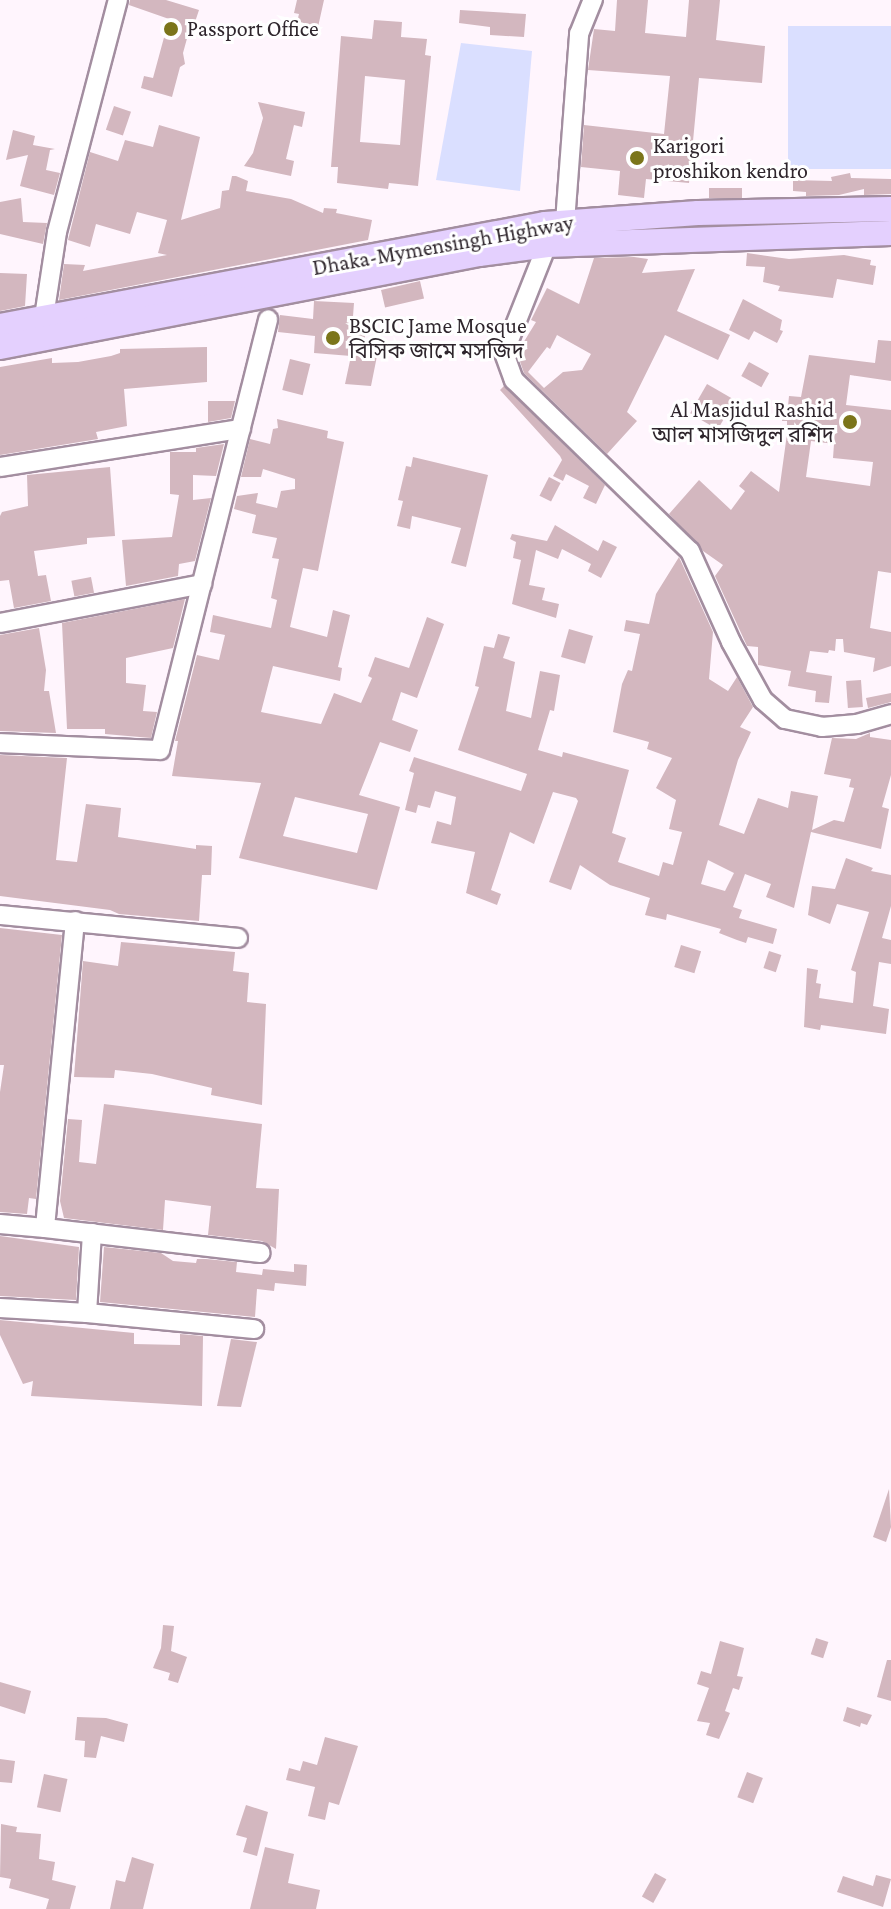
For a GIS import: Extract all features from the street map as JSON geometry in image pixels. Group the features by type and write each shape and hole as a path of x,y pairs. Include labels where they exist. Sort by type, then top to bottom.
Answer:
{"main road":[{"name":"Dhaka-Mymensingh Highway","path":"0,326 565,222 698,213 891,209"},
{"name":"Dhaka-Mymensingh Highway","path":"0,347 479,254 547,245 891,233"}],"street":[{"path":"44,317 57,232 118,0"},
{"path":"565,222 579,34 593,0"},
{"path":"547,245 504,353 514,380 690,551 731,642 763,700 785,719 822,727 857,724 891,714"},
{"path":"0,743 160,750 268,319"},
{"path":"0,467 241,429"},
{"path":"0,623 202,584"},
{"path":"0,915 238,938"},
{"path":"45,1228 75,921"},
{"path":"0,1224 261,1253"},
{"path":"87,1313 92,1233"},
{"path":"0,1308 254,1329"}],"water":[{"path":"788,26 891,26 891,169 788,169"},
{"path":"461,43 532,51 520,191 436,180"}],"building":[{"path":"130,0 166,0 199,10 194,25 191,24 183,53 185,64 180,67 172,97 141,88 144,76 153,78 169,19 129,5"},
{"path":"297,0 324,0 318,27 297,22 299,14 294,13"},
{"path":"617,0 648,0 645,33 686,37 689,0 720,0 716,40 765,46 762,83 699,78 689,183 646,179 644,198 618,195 620,171 581,167 584,125 664,134 670,76 588,70 594,29 615,31"},
{"path":"460,10 526,14 524,37 490,35 490,27 459,23"},
{"path":"374,20 402,22 401,37 427,39 425,55 431,56 418,186 389,183 388,189 337,183 338,167 331,167 341,36 372,39","holes":["365,76 405,80 400,145 360,142"]},
{"path":"258,102 305,112 302,127 294,125 286,159 294,161 291,176 244,166 253,153 263,118"},
{"path":"114,106 131,112 123,135 106,130"},
{"path":"159,125 200,137 181,220 220,208 222,191 229,190 232,176 236,176 248,181 246,191 291,199 323,213 324,208 337,209 336,213 372,220 368,240 59,300 64,264 85,265 83,271 167,255 158,253 167,220 137,212 130,234 96,224 90,247 68,240 90,152 118,161 125,140 153,147"},
{"path":"13,130 35,136 33,145 55,149 50,150 46,170 60,173 54,195 20,186 28,155 6,160"},
{"path":"850,173 851,178 891,179 891,194 864,195 864,189 839,195 806,196 806,192 793,191 793,180 832,181 831,177"},
{"path":"709,188 742,188 742,198 709,198"},
{"path":"21,198 23,222 47,223 43,244 0,234 0,202"},
{"path":"747,253 789,259 844,255 871,260 870,265 876,266 873,285 837,279 833,298 778,291 780,286 763,282 765,267 746,266"},
{"path":"594,258 648,259 642,273 695,269 677,311 730,335 718,360 665,335 627,412 637,421 607,454 524,373 517,353 536,322 531,320 547,288 579,304","holes":["557,335 591,354 582,370 563,372 544,388 528,372 547,347 550,349"]},
{"path":"0,273 27,274 25,306 0,311"},
{"path":"420,281 424,299 385,308 381,290"},
{"path":"743,299 782,320 780,330 783,331 777,343 754,331 749,340 729,330"},
{"path":"314,301 354,303 352,330 366,332 361,353 377,356 371,386 345,384 351,356 314,353 315,336 278,332 280,315 313,319"},
{"path":"878,340 891,341 891,381 850,375 846,405 891,410 891,573 878,571 870,628 891,632 891,666 873,672 875,658 844,652 843,639 836,639 835,651 810,651 806,672 832,676 829,703 815,702 816,691 788,686 791,671 758,665 758,647 747,646 715,576 723,565 703,551 669,514 699,480 731,510 745,491 739,486 751,471 779,492 787,434 787,421 782,421 784,405 788,406 789,396 801,397 809,355 875,363","holes":["811,441 834,444 833,458 873,462 870,486 806,477"]},
{"path":"207,347 207,382 124,389 127,426 96,432 98,439 0,455 0,367 52,358 52,363 78,362 111,356 120,353 120,349"},
{"path":"290,359 310,364 303,395 282,390"},
{"path":"749,362 769,373 761,387 741,376"},
{"path":"707,384 735,400 718,429 690,413"},
{"path":"504,386 605,485 596,504 583,498 589,486 566,474 563,481 553,476 562,460 560,456 500,390"},
{"path":"208,401 235,401 231,418 208,422"},
{"path":"277,419 328,431 327,438 344,442 318,571 303,568 290,627 327,637 333,610 350,615 338,667 342,668 340,681 273,666 261,712 321,724 334,693 361,703 372,678 368,676 375,657 409,668 427,617 444,624 417,698 401,692 392,720 418,730 410,752 380,742 359,795 400,807 377,890 239,858 261,783 172,776 178,741 175,741 197,655 219,660 225,635 210,632 213,615 271,628 277,600 271,598 279,559 272,558 277,538 252,533 256,515 234,509 237,496 258,493 256,503 277,508 281,491 295,489 295,479 263,469 261,477 241,477 250,439 270,444 273,429 278,428","holes":["295,797 368,814 357,853 283,836"]},
{"path":"224,444 216,476 193,475 193,500 211,498 195,561 179,564 178,576 126,586 122,540 172,537 179,495 170,494 170,452 196,452 196,448"},
{"path":"413,457 488,475 466,567 451,563 461,528 412,516 410,529 397,526 403,501 398,500 406,466 411,467"},
{"path":"110,467 115,536 87,538 87,544 34,551 38,576 46,575 51,601 14,608 9,580 0,581 0,516 2,512 28,506 27,475"},
{"path":"549,477 561,483 551,502 539,496"},
{"path":"555,525 598,551 603,540 617,547 601,578 588,571 591,564 562,549 558,559 536,550 529,585 545,588 542,600 559,604 556,618 512,604 521,560 513,558 516,542 510,539 512,534 547,541"},
{"path":"679,557 713,632 709,679 728,691 737,677 753,707 740,727 751,732 738,760 719,825 744,834 758,798 788,808 791,791 818,796 812,830 834,820 844,822 854,788 849,787 851,779 824,774 832,738 856,739 870,733 870,737 891,740 891,775 882,807 889,809 881,849 811,832 794,908 766,897 771,884 745,874 733,907 742,910 739,918 777,929 773,944 748,937 746,943 719,933 721,929 667,914 666,920 645,915 650,898 610,885 580,865 571,890 549,882 578,801 576,798 553,792 534,844 510,832 491,890 501,894 497,905 466,893 475,852 431,843 437,821 451,825 456,797 435,791 430,808 418,805 416,813 405,810 414,773 409,771 414,757 521,791 527,774 458,750 479,687 475,686 484,646 494,648 498,634 510,637 503,658 515,662 506,711 531,718 540,671 560,675 554,711 550,710 538,750 562,757 563,752 629,770 612,833 626,838 618,862 659,876 663,862 673,865 682,832 669,829 676,800 656,788 672,758 647,749 649,742 613,732 622,684 628,670 632,671 640,634 624,631 626,620 649,624 656,594","holes":["708,860 734,873 725,891 701,884"]},
{"path":"91,577 94,593 74,597 71,581"},
{"path":"185,599 173,648 126,658 126,683 146,685 143,711 157,712 151,738 105,734 105,729 67,729 62,623"},
{"path":"39,628 46,670 44,691 49,691 56,733 0,731 0,635"},
{"path":"569,629 593,636 585,664 561,657"},
{"path":"861,680 863,707 848,708 846,681"},
{"path":"891,693 891,702 868,708 866,698"},
{"path":"0,755 67,758 56,860 77,862 86,804 121,808 118,837 196,849 196,845 212,846 211,875 202,875 199,921 119,914 110,910 0,896"},
{"path":"846,858 873,868 871,871 891,875 891,906 882,938 891,940 891,964 879,962 873,1006 889,1009 886,1034 821,1025 820,1030 804,1027 807,968 818,970 816,983 821,984 819,998 853,1003 856,972 851,970 869,912 837,904 830,924 808,915 812,886 835,889"},
{"path":"0,928 62,935 36,1199 29,1198 27,1214 0,1212 0,1092 4,1065 0,1065"},
{"path":"121,942 235,952 233,971 249,973 247,1002 266,1004 262,1105 211,1095 212,1088 152,1074 115,1070 114,1078 74,1077 83,961 118,966"},
{"path":"681,945 701,951 694,973 674,967"},
{"path":"769,951 781,955 776,972 763,968"},
{"path":"104,1104 262,1124 256,1188 279,1189 276,1249 262,1241 208,1235 211,1206 165,1200 163,1230 64,1218 60,1201 68,1119 82,1120 79,1162 96,1164"},
{"path":"0,1236 79,1247 76,1300 0,1296"},
{"path":"104,1247 161,1253 173,1261 196,1263 197,1259 206,1259 237,1262 236,1272 262,1275 263,1269 294,1272 294,1264 307,1265 306,1286 275,1283 274,1291 257,1289 255,1317 100,1302"},
{"path":"0,1320 134,1333 134,1344 180,1345 180,1334 203,1336 202,1406 31,1396 33,1381 23,1384 0,1335"},
{"path":"231,1339 257,1342 241,1407 217,1406"},
{"path":"889,1489 891,1527 886,1542 873,1537"},
{"path":"163,1625 174,1626 171,1651 187,1657 178,1683 168,1680 170,1673 153,1668 161,1648"},
{"path":"816,1638 828,1642 823,1658 811,1654"},
{"path":"720,1641 744,1648 737,1676 743,1677 739,1690 733,1688 725,1711 730,1713 719,1739 706,1735 710,1723 697,1721 709,1688 697,1684 701,1671 711,1674"},
{"path":"887,1660 891,1660 891,1701 877,1697"},
{"path":"0,1682 31,1691 25,1714 0,1706"},
{"path":"847,1707 872,1715 867,1725 861,1723 860,1727 843,1721"},
{"path":"77,1717 106,1718 128,1724 124,1742 101,1736 96,1758 84,1757 85,1741 75,1740"},
{"path":"325,1737 358,1746 339,1805 329,1802 325,1820 308,1816 315,1787 286,1780 289,1768 300,1771 303,1761 317,1765"},
{"path":"0,1759 15,1761 12,1783 0,1782"},
{"path":"747,1772 763,1778 753,1803 737,1797"},
{"path":"44,1774 67,1779 60,1812 37,1807"},
{"path":"246,1805 268,1812 257,1856 243,1852 247,1838 236,1835"},
{"path":"1,1824 17,1827 16,1832 41,1834 39,1859 55,1862 52,1880 76,1886 70,1909 46,1909 49,1899 9,1888 11,1879 0,1877"},
{"path":"265,1847 294,1854 288,1883 320,1890 316,1909 250,1909"},
{"path":"132,1857 154,1864 143,1909 110,1909 116,1880 125,1882"},
{"path":"655,1873 666,1879 653,1903 642,1897"},
{"path":"876,1875 891,1879 883,1907 837,1892 843,1876 873,1886"}],"place":[{"name":"Passport Office","path":"171,29"},
{"name":"Karigori proshikon kendro","path":"637,158"},
{"name":"BSCIC Jame Mosque বিসিক জামে মসজিদ","path":"333,338"},
{"name":"Al Masjidul Rashid আল মাসজিদুল রশিদ","path":"850,422"}]}
